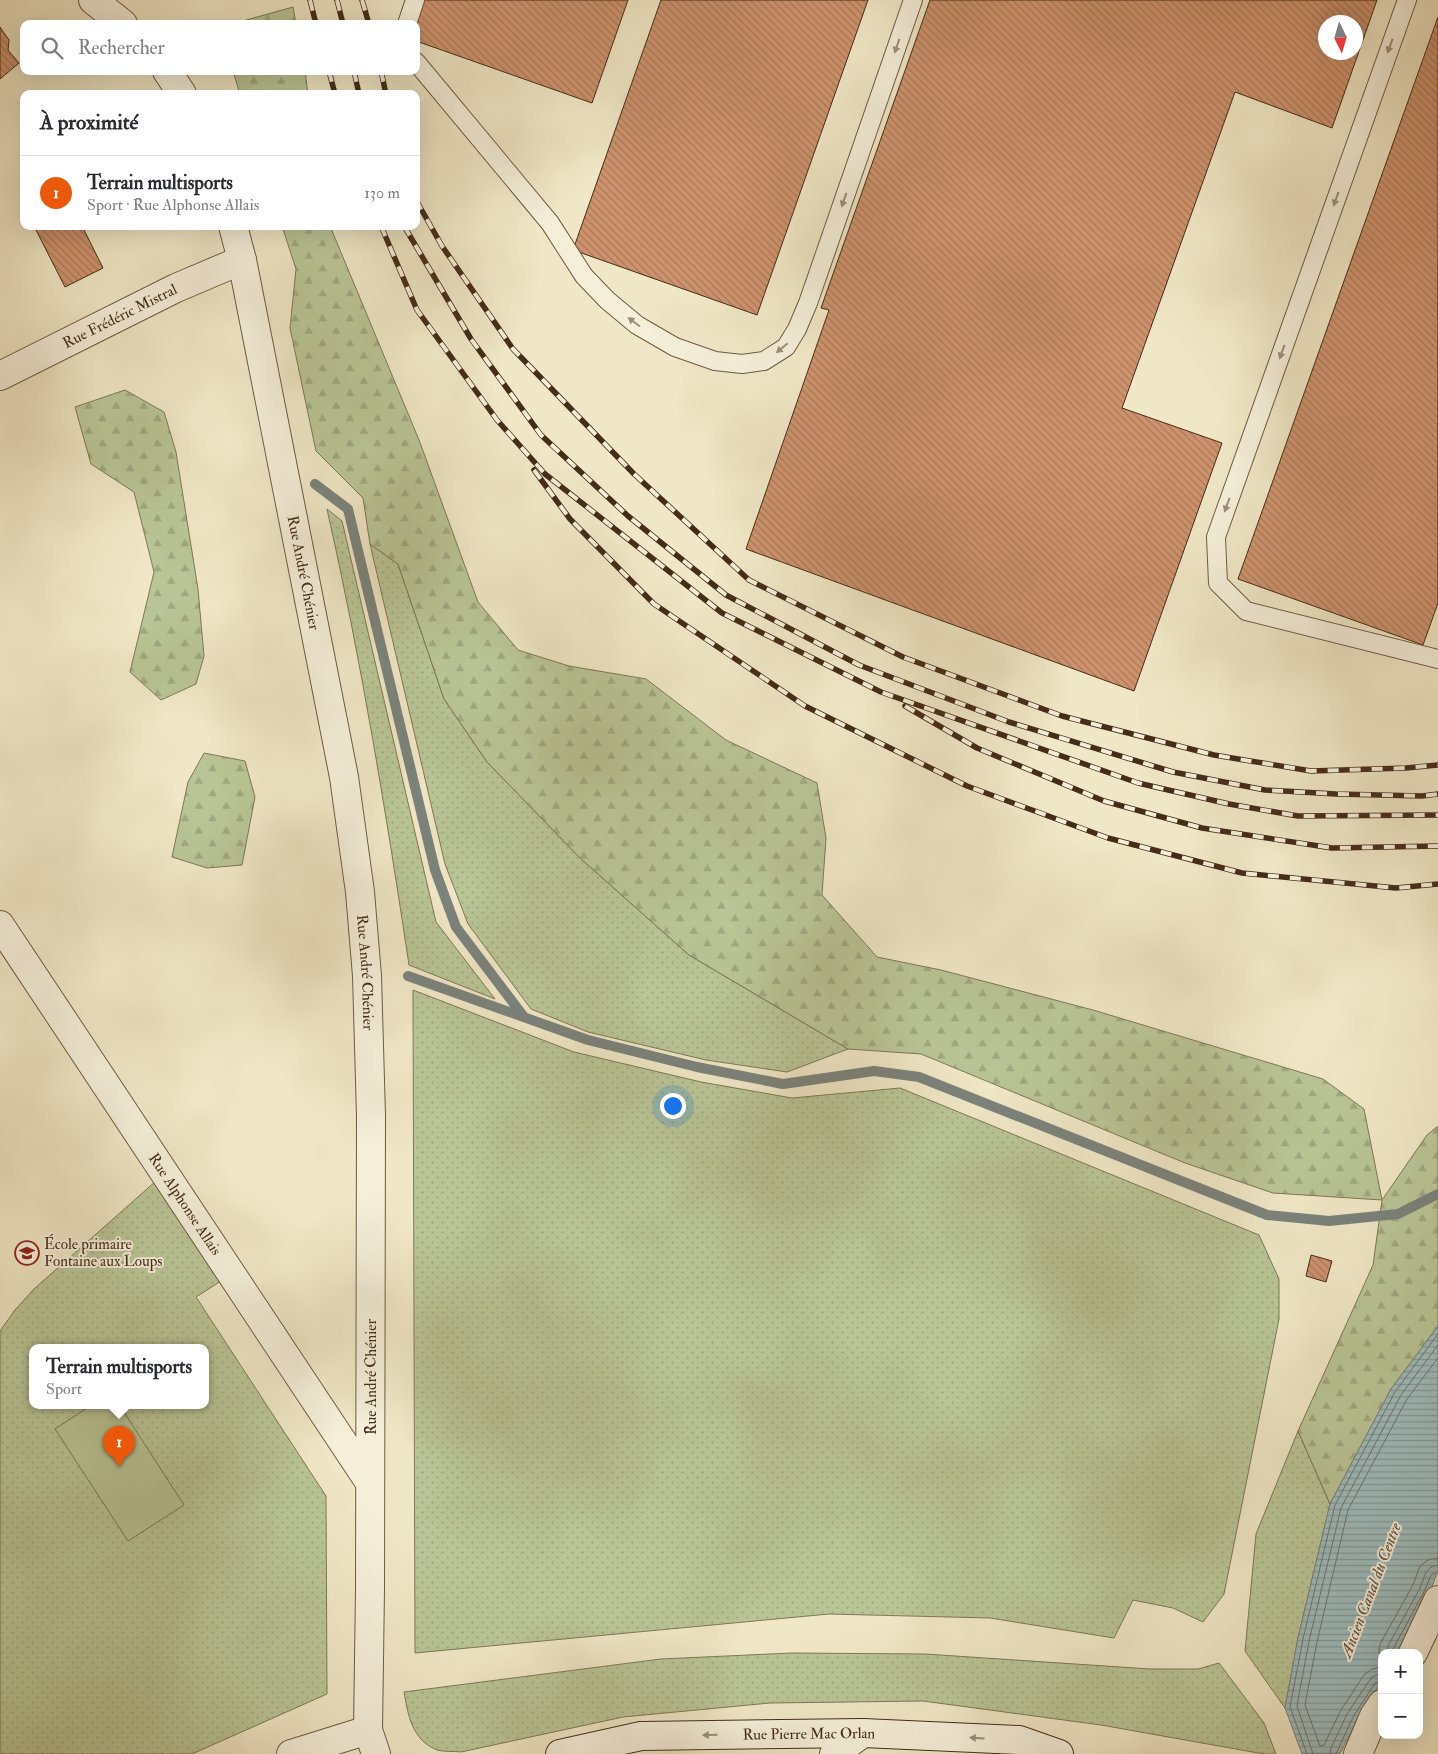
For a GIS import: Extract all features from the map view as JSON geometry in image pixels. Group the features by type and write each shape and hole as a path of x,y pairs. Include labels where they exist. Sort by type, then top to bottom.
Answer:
{"street":[{"path":"93,0 117,20"},
{"path":"170,75 179,90"},
{"name":"Rue André Chénier","path":"234,230 242,260 344,777 360,892 367,976 371,1116 368,1746"},
{"name":"Rue Frédéric Mistral","path":"0,376 176,288 242,260"},
{"name":"Rue Alphonse Allais","path":"0,925 370,1483"},
{"path":"1415,1649 1438,1600"},
{"path":"1358,1754 1378,1710"},
{"path":"834,1754 863,1732"},
{"name":"Rue Pierre Mac Orlan","path":"560,1754 641,1736 863,1732 1019,1740 1059,1754"},
{"path":"291,1754 368,1746"}],"lane":[{"path":"408,20 415,0"},
{"path":"420,67 550,223 584,276 607,300 637,325 675,347 715,361 742,364 764,361 786,347 797,329 808,303 913,0"},
{"path":"1407,0 1216,536 1218,582 1246,611 1438,659"}],"green space":[{"path":"293,7 295,20 246,20"},
{"path":"234,75 306,75 307,90 239,90"},
{"path":"283,230 332,230 419,440 478,602 518,650 569,666 646,679 726,740 817,783 826,838 822,895 877,957 941,970 1093,1010 1323,1079 1364,1109 1382,1200 1273,1193 1185,1163 921,1054 848,1049 689,955 580,858 487,762 444,699 398,564 370,544 363,498 316,451 290,328 296,269"},
{"path":"125,390 164,412 176,452 198,589 204,656 196,684 161,700 130,672 154,572 134,492 91,464 75,407"},
{"path":"327,509 342,521 436,922 495,999 409,965 372,736 351,622"},
{"path":"370,544 398,564 444,699 487,762 580,858 689,955 848,1049 787,1072 706,1060 588,1032 531,1009 468,924 445,864"},
{"path":"204,753 245,761 255,797 242,865 207,868 172,857 188,782"},
{"path":"413,990 574,1052 701,1082 792,1098 900,1088 1259,1235 1279,1279 1279,1319 1224,1594 1203,1622 1173,1608 1133,1600 1114,1638 990,1618 829,1614 415,1653"},
{"path":"1438,1126 1438,1326 1391,1389 1330,1504 1298,1431 1373,1265 1382,1200 1427,1135"},
{"path":"156,1181 221,1281 196,1297 326,1496 327,1694 192,1754 0,1754 0,1331 15,1310 34,1289"},
{"path":"85,1409 122,1409 184,1505 128,1541 55,1429"},
{"path":"1298,1431 1330,1504 1298,1638 1285,1708 1245,1651 1256,1534"},
{"path":"792,1653 925,1654 1150,1669 1198,1669 1219,1663 1264,1723 1276,1754 1264,1754 1101,1725 923,1701 770,1703 623,1717 461,1752 446,1751 437,1750 429,1746 417,1733 407,1709 404,1692 661,1659"}],"water":[{"name":"Ancien Canal du Centre","path":"1438,1326 1438,1571 1430,1592 1399,1649 1378,1649 1378,1687 1357,1720 1340,1754 1302,1754 1285,1708 1298,1638 1330,1504 1391,1389"}],"building":[{"path":"420,0 628,0 592,103 420,42 420,20 417,20"},
{"path":"661,0 868,0 757,315 573,250"},
{"path":"930,0 1377,0 1363,40 1363,15 1318,15 1318,60 1356,60 1332,128 1235,92 1122,408 1222,443 1134,691 746,549 829,310 821,308"},
{"path":"1438,17 1438,603 1423,645 1238,579"},
{"path":"0,27 9,40 8,50 19,63 0,79"},
{"path":"36,230 84,230 103,268 65,287"},
{"path":"1311,1255 1332,1261 1326,1282 1306,1276"}],"waterway":[{"path":"315,484 348,509 435,870 456,927 524,1017"},
{"path":"408,976 588,1040 697,1067 783,1084 874,1071 919,1077 1267,1215 1329,1221 1398,1214 1438,1194"}],"railway":[{"path":"310,0 315,20"},
{"path":"337,0 342,20"},
{"path":"362,0 368,20"},
{"path":"330,75 334,90"},
{"path":"355,75 358,90"},
{"path":"382,75 385,90"},
{"path":"420,207 442,246 513,349 634,474 749,580 903,657 1062,716 1214,755 1311,771 1438,765"},
{"path":"383,230 417,310 497,420 545,474 722,613 881,692 1138,783 1229,804 1298,816 1438,815"},
{"path":"406,230 471,339 541,435 628,516 726,595 859,665 1009,722 1173,772 1265,790 1422,796 1438,794"},
{"path":"534,470 570,519 654,604 805,706 967,786 1108,838 1242,873 1396,888 1438,884"},
{"path":"905,706 977,748 1104,801 1202,828 1332,848 1438,846"}],"place":[{"name":"École primaire Fontaine aux Loups","path":"27,1253"},
{"name":"Terrain multisports","path":"119,1467"}]}
